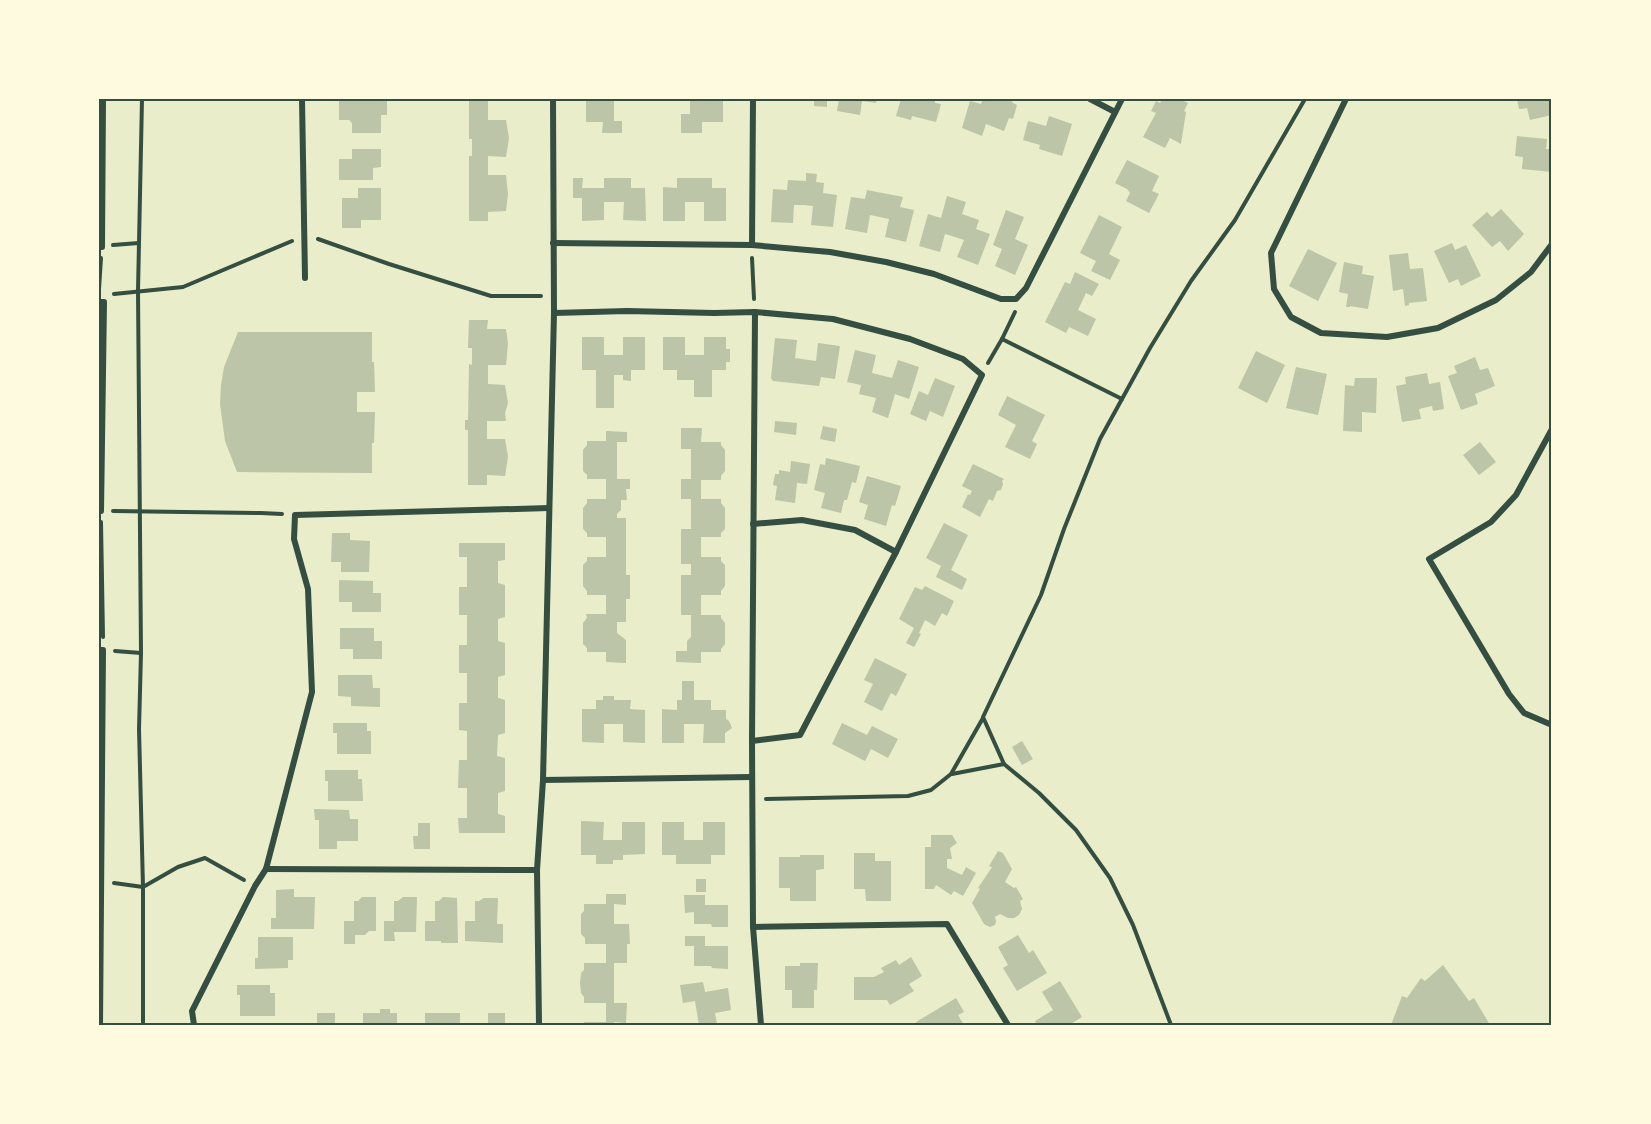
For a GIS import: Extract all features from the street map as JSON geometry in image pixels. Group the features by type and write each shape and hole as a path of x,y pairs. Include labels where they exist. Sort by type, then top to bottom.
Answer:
{"street":[{"path":"100,247 103,99"},
{"path":"302,99 304,278"},
{"path":"539,1025 537,870 543,780 554,313 554,99"},
{"path":"752,246 753,99"},
{"path":"1090,99 1115,112"},
{"path":"553,243 752,246 830,252 886,262 934,274 1001,299 1017,299 1026,288 1122,99"},
{"path":"1346,99 1271,254 1274,289 1290,317 1321,333 1388,337 1438,328 1496,300 1531,272 1552,244"},
{"path":"100,510 101,302"},
{"path":"554,313 755,312 833,319 910,339 963,359 982,375 896,552 800,735 752,741"},
{"path":"755,312 753,927 761,1025"},
{"path":"1552,429 1516,495 1491,522 1429,559 1509,694 1524,713 1552,725"},
{"path":"194,1025 192,1011 255,886 266,869 312,692 308,589 294,539 296,515 549,508"},
{"path":"753,524 802,520 855,530 896,552"},
{"path":"100,1025 101,650"},
{"path":"543,780 752,777"},
{"path":"266,869 537,870"},
{"path":"753,927 947,924 1008,1025"}],"path":[{"path":"142,99 138,291 141,511 139,729 143,887 143,1025"},
{"path":"752,799 908,796 931,790 951,774 983,717 1041,595 1064,529 1100,440 1150,348 1191,281 1235,220 1305,99"},
{"path":"101,302 107,294 183,287 304,234 491,296 554,296"},
{"path":"99,292 100,247 139,243"},
{"path":"752,246 755,312"},
{"path":"982,375 1017,308 1017,299"},
{"path":"1002,339 1122,399"},
{"path":"141,653 101,650 100,510 296,515"},
{"path":"983,717 1004,764 1039,793 1076,830 1110,878 1133,925 1171,1025"},
{"path":"951,774 1004,764"},
{"path":"101,881 143,887 178,867 205,858 255,886"}],"building":[{"path":"372,99 387,99 387,115 381,115 381,133 352,133 352,123 349,120 339,120 339,101 372,101"},
{"path":"469,99 506,99 506,101 488,101 488,120 506,120 509,138 506,157 488,156 488,175 506,175 508,194 506,211 488,212 488,221 469,221 469,156 472,156 472,139 469,139"},
{"path":"586,99 614,99 614,121 622,121 622,133 602,133 603,122 586,122"},
{"path":"690,99 723,99 723,122 702,122 702,133 681,133 681,114 690,114"},
{"path":"814,99 827,99 827,107 814,106"},
{"path":"839,99 877,99 876,103 862,101 860,115 837,111"},
{"path":"901,99 935,99 935,103 941,104 936,122 912,116 911,120 896,116"},
{"path":"983,99 1009,99 1017,105 1013,119 1009,118 1004,131 986,124 982,136 962,128 970,101 981,104"},
{"path":"1163,99 1179,99 1188,103 1184,111 1186,112 1181,144 1170,138 1165,148 1143,137 1156,113 1151,111 1156,101 1160,103"},
{"path":"1517,99 1552,99 1552,115 1530,120 1527,108 1519,109"},
{"path":"1049,116 1072,124 1062,156 1039,149 1040,145 1023,140 1028,121 1046,126"},
{"path":"1517,136 1547,139 1546,149 1552,149 1552,172 1522,169 1523,157 1515,156"},
{"path":"352,149 381,149 381,167 373,168 373,180 339,180 339,159 352,159"},
{"path":"1127,160 1159,176 1152,191 1159,194 1149,213 1126,201 1130,193 1115,183"},
{"path":"806,173 817,174 816,182 824,183 823,193 837,195 833,227 811,225 813,206 804,205 794,205 793,223 771,222 773,189 787,190 788,180 806,181"},
{"path":"573,178 583,178 582,188 604,188 604,178 631,178 631,188 645,188 646,221 623,220 624,202 604,202 604,220 582,221 582,198 573,198"},
{"path":"677,178 712,178 712,188 726,188 726,221 704,221 704,202 685,202 685,221 663,221 663,187 677,188"},
{"path":"358,188 381,188 381,220 361,220 361,228 342,228 342,198 358,198"},
{"path":"867,190 903,197 900,207 914,210 906,242 885,237 889,219 870,215 867,233 845,229 851,197 865,199"},
{"path":"947,196 966,202 962,214 979,220 976,229 990,234 978,265 957,257 964,240 955,237 945,234 940,252 919,246 928,214 941,218"},
{"path":"1501,209 1524,234 1508,251 1500,241 1492,247 1472,225 1487,212 1492,217"},
{"path":"1006,210 1024,217 1015,239 1028,245 1015,275 995,266 1002,249 993,245"},
{"path":"1099,215 1122,227 1109,254 1120,260 1110,280 1091,271 1096,261 1080,253"},
{"path":"1452,243 1455,250 1466,245 1481,276 1461,286 1458,279 1449,283 1434,251"},
{"path":"1308,249 1337,263 1318,301 1289,286"},
{"path":"1408,253 1410,269 1423,268 1427,301 1409,303 1405,306 1403,289 1393,291 1389,255"},
{"path":"1344,262 1363,266 1362,274 1374,276 1368,309 1346,307 1348,294 1339,292"},
{"path":"1075,272 1099,284 1092,296 1086,293 1078,310 1096,319 1088,336 1069,327 1066,333 1045,322 1065,282 1070,284"},
{"path":"469,320 488,320 487,329 506,329 508,344 506,365 488,365 488,384 505,385 508,403 505,413 506,421 487,421 487,439 505,439 508,457 505,476 487,475 487,485 468,485 468,430 465,430 465,420 468,420 469,364 472,365 472,348 468,348"},
{"path":"238,332 372,332 375,392 357,392 357,412 375,412 372,473 237,472 225,441 220,404 224,367"},
{"path":"582,337 604,337 604,355 623,355 623,337 645,337 645,370 631,370 631,381 623,380 623,375 614,375 614,408 596,408 596,370 582,370"},
{"path":"663,337 685,337 685,355 704,355 704,337 726,337 726,349 730,349 730,362 726,362 726,370 712,370 712,397 694,397 694,380 677,380 677,370 663,370"},
{"path":"775,338 797,340 795,358 816,361 818,343 840,346 835,379 821,377 819,386 773,381 771,378"},
{"path":"855,350 876,355 872,373 892,378 898,360 919,367 909,399 895,394 888,418 872,412 876,398 859,394 861,385 847,382"},
{"path":"1256,351 1285,365 1267,403 1238,388"},
{"path":"1475,357 1480,370 1488,368 1495,386 1475,394 1478,404 1461,410 1448,376 1457,373 1454,366"},
{"path":"1296,367 1327,374 1318,415 1286,408"},
{"path":"1427,373 1429,384 1440,382 1444,409 1433,411 1432,406 1419,409 1421,419 1402,422 1396,386 1406,384 1405,377"},
{"path":"935,378 955,386 943,417 930,411 926,421 910,414 919,391 928,395"},
{"path":"1355,378 1377,378 1376,413 1362,412 1362,432 1343,431 1345,385 1354,386"},
{"path":"1007,396 1045,415 1032,441 1037,444 1030,459 1005,447 1016,425 998,415"},
{"path":"775,421 797,423 796,435 774,432"},
{"path":"823,426 837,429 835,442 820,439"},
{"path":"681,428 702,428 701,442 721,442 725,450 725,471 721,480 701,480 701,499 721,499 725,508 725,529 721,537 701,537 701,557 721,557 725,565 725,586 721,595 701,595 701,615 721,615 725,623 725,644 721,652 701,652 701,663 676,662 676,651 687,651 687,641 691,637 691,615 681,615 681,575 691,575 691,564 681,564 681,529 691,529 691,499 681,499 681,479 691,479 691,449 681,449"},
{"path":"606,431 627,432 627,442 617,442 617,479 630,479 630,489 626,489 627,500 621,500 621,510 617,514 617,518 626,518 626,575 630,575 630,599 626,599 626,622 617,622 617,633 626,640 626,663 606,662 606,652 587,652 583,644 583,623 587,618 586,614 606,614 606,595 587,595 583,586 583,565 587,557 606,557 606,537 587,537 583,529 583,508 587,499 606,499 606,479 587,479 583,471 583,450 587,441 606,441"},
{"path":"1480,442 1496,462 1479,475 1463,455"},
{"path":"826,458 860,466 856,483 852,482 841,513 821,508 825,493 814,490 820,464 825,465"},
{"path":"791,461 810,464 807,484 797,483 795,503 775,500 777,486 773,485 775,474 779,474 779,470 790,472"},
{"path":"973,464 1004,479 1001,490 997,491 993,501 989,499 980,517 962,507 968,494 970,495 972,491 962,486"},
{"path":"867,476 901,486 886,526 864,519 868,505 859,502"},
{"path":"944,523 968,535 951,570 967,579 962,590 936,577 941,566 926,558"},
{"path":"332,533 350,533 350,540 370,541 369,572 341,572 341,562 331,562"},
{"path":"459,543 505,543 505,560 498,561 498,583 505,585 505,617 498,619 498,641 505,643 505,675 498,677 498,698 505,700 505,733 498,735 497,756 505,758 505,791 498,793 498,814 505,816 505,833 459,833 458,818 467,818 467,788 458,788 459,760 467,760 467,731 459,730 459,703 467,703 467,673 459,673 459,645 467,645 467,615 459,615 459,587 467,587 467,557 459,557"},
{"path":"339,580 373,581 373,593 381,593 381,612 352,612 352,602 339,602"},
{"path":"925,586 954,601 947,616 942,613 935,626 925,620 914,647 906,643 914,628 899,619 915,587 922,590"},
{"path":"340,628 374,628 374,641 382,641 382,659 353,659 353,649 340,649"},
{"path":"875,658 907,674 896,696 891,693 882,711 864,702 873,684 864,680"},
{"path":"338,675 372,675 373,688 380,688 380,707 351,706 351,697 338,696"},
{"path":"682,681 694,681 694,700 711,700 711,710 726,710 726,719 732,728 725,733 725,743 703,743 704,724 684,724 684,743 662,743 662,709 677,710 677,700 682,700"},
{"path":"603,696 614,696 614,700 631,700 630,709 645,710 645,743 623,742 623,724 604,724 604,743 582,742 582,709 596,709 596,700 603,700"},
{"path":"333,723 367,723 367,731 371,731 371,754 337,754 337,733 333,733"},
{"path":"842,723 867,735 872,726 898,739 888,758 871,749 865,761 832,744"},
{"path":"1022,741 1033,759 1022,765 1012,747"},
{"path":"325,770 358,770 358,779 362,779 363,801 328,801 328,781 325,781"},
{"path":"314,809 349,810 350,819 358,819 358,841 337,841 337,849 319,849 319,820 315,820"},
{"path":"581,821 604,822 603,840 622,840 622,822 645,822 645,854 623,855 623,860 613,860 613,864 596,864 596,855 581,855"},
{"path":"662,822 684,822 684,840 703,840 703,822 725,822 725,855 711,855 711,864 676,864 676,855 662,855"},
{"path":"418,823 430,823 430,849 414,849 413,836 418,836"},
{"path":"931,835 952,835 957,843 950,848 952,859 947,859 947,868 962,875 966,867 976,873 963,896 954,891 951,895 936,885 934,889 925,889 925,847 931,847"},
{"path":"998,851 1003,853 1012,869 1005,882 1016,887 1023,899 1020,901 1022,909 1014,918 1000,914 995,917 995,925 990,927 984,924 972,903"},
{"path":"854,853 875,853 875,861 891,861 891,901 866,901 865,889 854,889"},
{"path":"800,855 824,855 824,869 816,870 816,901 790,901 790,888 779,888 779,857 800,857"},
{"path":"696,879 706,879 706,892 696,892"},
{"path":"294,889 294,897 315,897 314,929 271,929 271,918 276,918 276,890"},
{"path":"606,894 626,894 626,905 614,904 614,924 629,924 630,944 627,944 627,963 614,963 614,1003 627,1003 626,1023 584,1025 584,1022 606,1022 606,1003 584,1003 580,983 584,963 606,963 606,944 585,944 585,938 581,934 581,914 584,911 584,904 606,904"},
{"path":"684,895 705,895 705,905 728,905 728,927 694,924 694,912 685,913"},
{"path":"362,897 376,897 376,931 369,931 365,935 355,935 355,944 344,944 344,921 354,921 354,901"},
{"path":"403,897 417,897 416,932 394,932 395,941 384,941 384,921 394,921 394,901"},
{"path":"443,897 457,898 458,943 425,941 425,921 435,921 435,901"},
{"path":"484,898 498,898 497,924 503,924 503,943 465,941 465,921 475,921 475,901"},
{"path":"1018,935 1029,953 1033,950 1047,973 1017,991 1003,968 1008,965 998,947"},
{"path":"685,936 705,936 705,946 728,946 728,969 694,966 694,946 685,946"},
{"path":"258,937 293,937 293,960 288,960 288,968 255,969 255,958 258,958"},
{"path":"911,957 922,976 909,984 914,991 890,1005 887,1000 854,1000 854,977 874,977 884,972 881,968 896,960 899,965"},
{"path":"800,963 818,963 814,1008 792,1008 792,990 785,990 785,966 800,966"},
{"path":"1443,965 1469,1001 1474,998 1490,1025 1391,1025 1402,996 1407,998 1421,978 1425,981"},
{"path":"1060,981 1082,1017 1069,1025 1037,1025 1035,1021 1053,1010 1042,992"},
{"path":"703,982 705,992 728,988 731,1010 715,1013 717,1024 699,1025 695,1001 683,1003 680,985"},
{"path":"237,985 270,985 270,993 275,993 275,1016 240,1016 240,995 237,995"},
{"path":"956,998 964,1012 958,1015 964,1025 918,1025 916,1022"},
{"path":"380,1009 390,1009 390,1013 397,1013 397,1023 425,1023 425,1013 460,1013 460,1025 317,1025 317,1013 335,1013 335,1023 363,1023 363,1013 380,1013"},
{"path":"488,1013 505,1013 505,1025 488,1025"}]}
